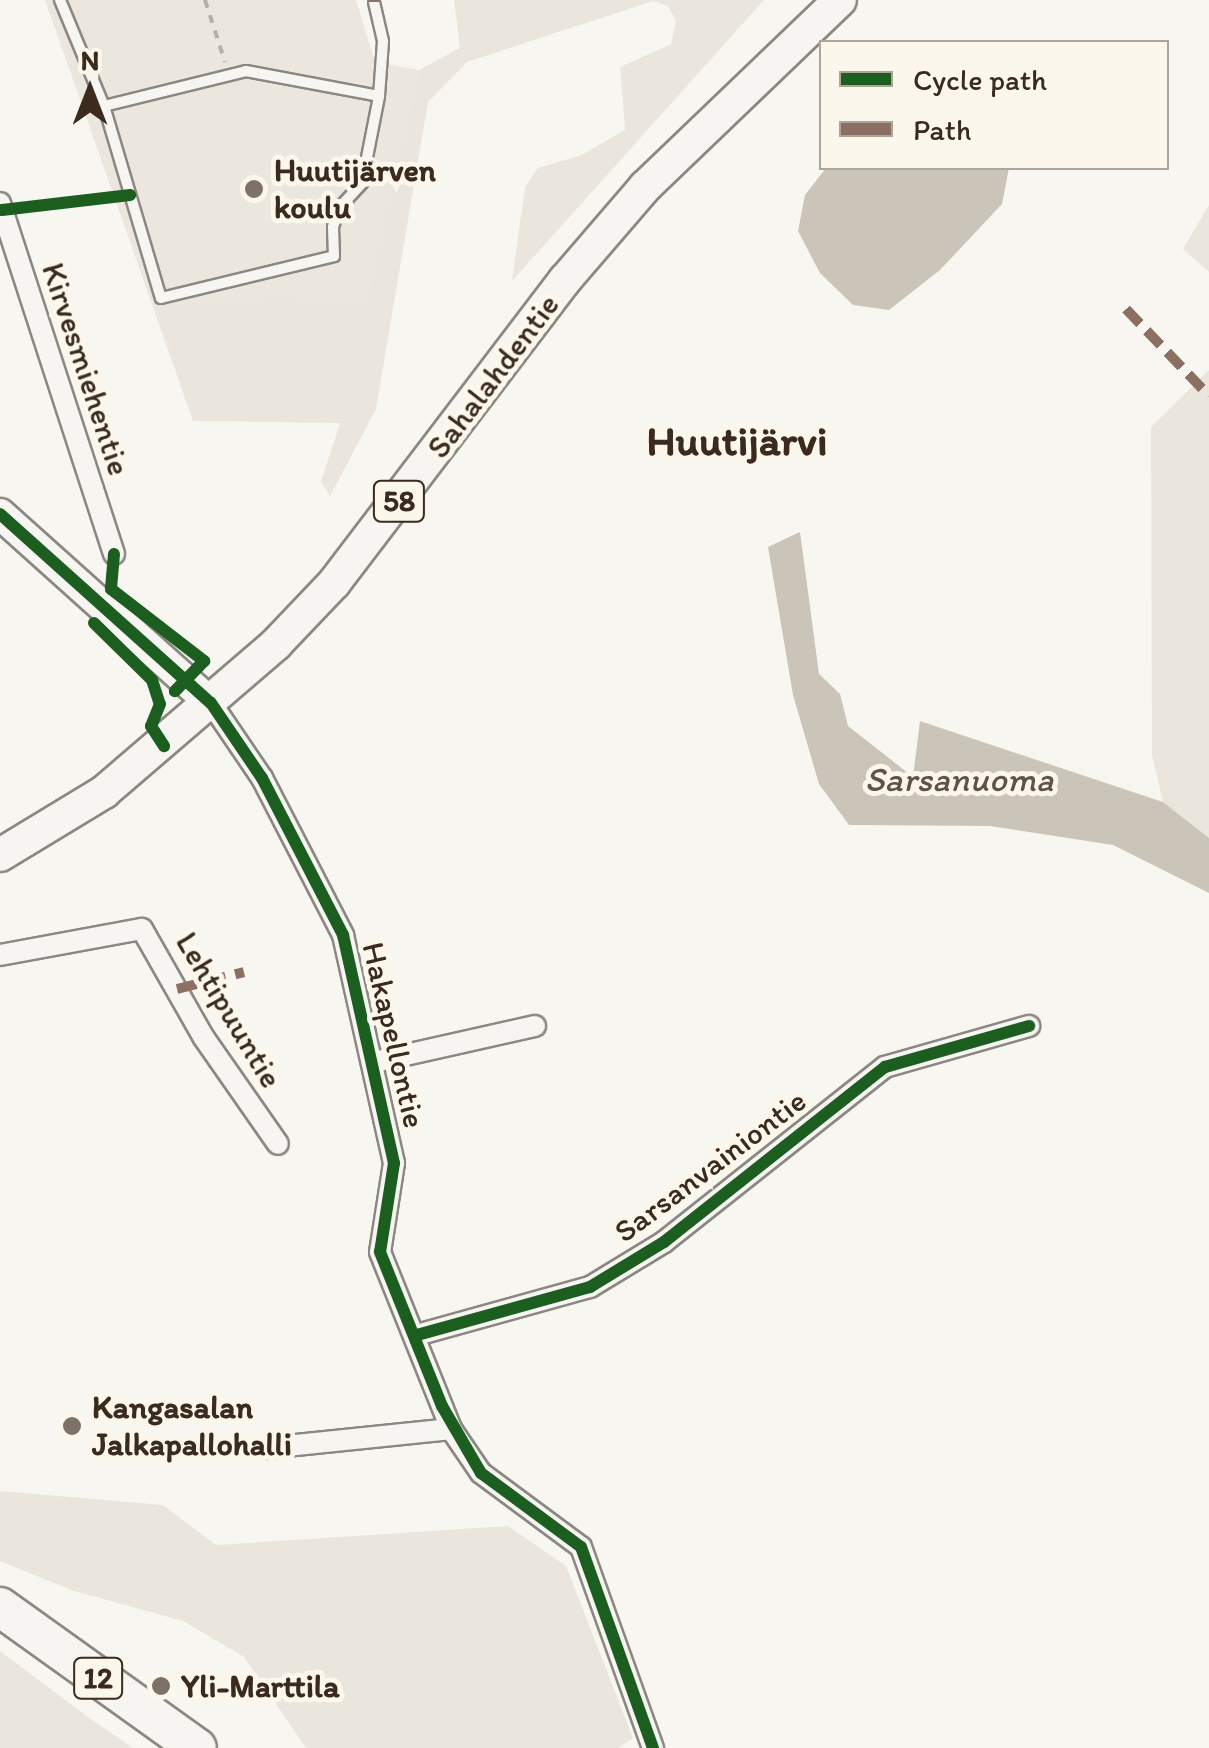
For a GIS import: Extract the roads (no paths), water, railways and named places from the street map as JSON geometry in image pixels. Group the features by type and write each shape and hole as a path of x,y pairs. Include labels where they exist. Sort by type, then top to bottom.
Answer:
{"highway":[{"name":"12","path":"0,1607 196,1748"}],"main road":[{"name":"Sahalahdentie","path":"0,855 104,792 211,703 334,584 565,280 645,187 840,0"}],"street":[{"name":"Kirvesmiehentie","path":"0,203 114,554"},
{"path":"0,514 211,703"},
{"name":"Hakapellontie","path":"211,703 262,778 343,936 394,1163 380,1252 417,1336 451,1429 482,1474 580,1548 653,1748"},
{"name":"Lehtipuuntie","path":"0,955 142,929 204,1038 278,1144"},
{"path":"374,1062 535,1026"},
{"name":"Sarsanvainiontie","path":"417,1336 590,1287 664,1242 884,1067 1029,1026"},
{"path":"267,1448 451,1429"}],"lane":[{"path":"60,0 104,106 161,298 334,256 333,228 339,208 362,182 380,96 383,41 374,2"},
{"path":"104,106 246,71 380,96"}],"water":[{"path":"824,170 1009,170 1002,204 940,270 889,310 853,305 820,273 798,231 805,195"},
{"name":"Sarsanuoma","path":"800,532 819,674 840,694 848,726 913,777 920,721 1163,802 1209,838 1209,893 1113,845 990,826 849,825 819,784 793,695 768,547"}],"place":[{"name":"Huutijärven koulu","path":"254,189"},
{"name":"Kangasalan Jalkapallohalli","path":"72,1426"},
{"name":"Yli-Marttila","path":"161,1686"}],"district":[{"name":"Huutijärvi","path":"737,441"}]}
